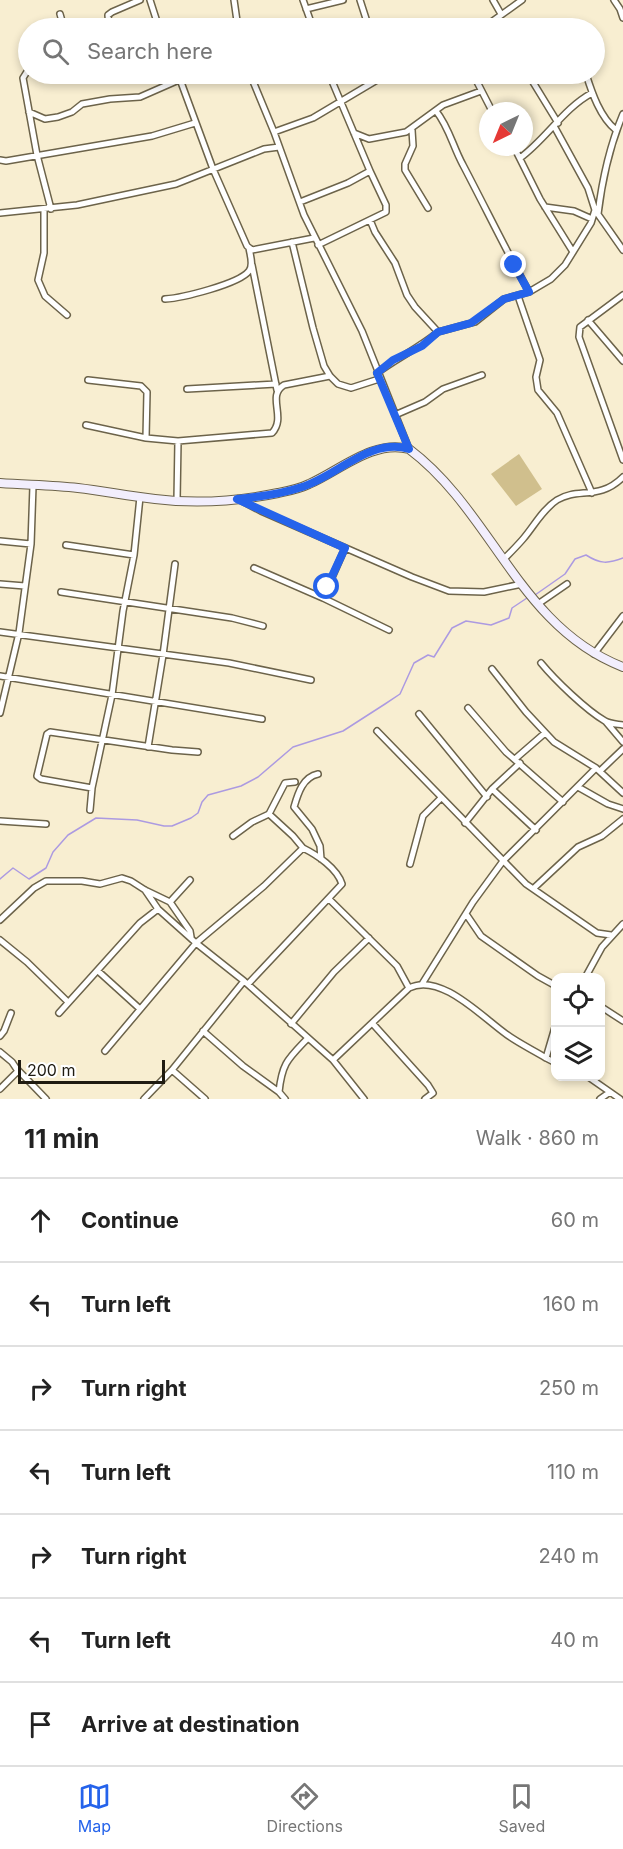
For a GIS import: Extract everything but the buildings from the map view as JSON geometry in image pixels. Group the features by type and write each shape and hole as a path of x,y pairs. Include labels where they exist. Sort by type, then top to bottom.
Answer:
{"street":[{"path":"108,18 112,12 140,0"},
{"path":"150,0 156,18"},
{"path":"234,0 237,18"},
{"path":"303,0 309,18"},
{"path":"306,9 343,0"},
{"path":"360,0 366,18"},
{"path":"493,0 501,14"},
{"path":"497,18 522,0"},
{"path":"614,0 623,18"},
{"path":"60,14 61,18"},
{"path":"24,84 47,209 44,253 38,280 45,296 67,315"},
{"path":"29,112 45,119 58,117 72,112 82,104 140,97 165,84"},
{"path":"86,425 146,438 178,441 272,434 279,420 277,387 249,248 213,169 183,84"},
{"path":"254,84 314,238 362,332 409,449 452,492 522,584 567,636 594,654 623,667"},
{"path":"318,245 386,212 386,205 365,162 362,148 333,84"},
{"path":"274,132 313,118 368,84"},
{"path":"478,84 487,102"},
{"path":"533,84 588,188 598,214 623,250"},
{"path":"589,84 608,122 616,130"},
{"path":"354,133 369,139 412,130 452,100 481,91"},
{"path":"573,252 528,177 520,158 531,150 576,104 592,93"},
{"path":"436,111 529,292"},
{"path":"292,242 324,366 338,384 351,388 378,376 393,360 422,346 438,332 475,322 504,299 529,292 558,273 591,221 598,214 601,191 616,130 623,114"},
{"path":"0,160 6,161 152,136 195,123"},
{"path":"412,130 413,146 405,164 405,170 428,208"},
{"path":"362,148 369,139"},
{"path":"0,213 77,205 176,184 264,149 279,147"},
{"path":"300,202 348,183 370,171"},
{"path":"545,207 574,211 591,221"},
{"path":"591,221 598,214"},
{"path":"369,220 395,263 407,295 438,332"},
{"path":"249,248 257,249 314,238"},
{"path":"165,299 234,281 249,271 252,265"},
{"path":"623,295 580,327 579,337 623,460"},
{"path":"518,296 540,360 536,377 538,390 557,413 592,493"},
{"path":"588,320 623,361"},
{"path":"395,415 424,402 443,389 482,375"},
{"path":"187,389 277,387 330,376"},
{"path":"88,380 134,384 144,388 147,392 146,438"},
{"path":"177,500 178,441"},
{"path":"0,483 76,488 177,500 237,499 302,487 367,453 383,448 401,446 409,449"},
{"path":"503,560 556,500 564,496 592,493 613,486 623,477"},
{"path":"0,714 20,633 32,544 33,486"},
{"path":"613,486 623,488"},
{"path":"90,810 92,788 104,738 120,648 140,497"},
{"path":"237,499 345,548 449,591 484,592 522,584"},
{"path":"0,541 32,544"},
{"path":"66,545 134,555"},
{"path":"323,598 345,548"},
{"path":"148,747 175,564"},
{"path":"254,568 389,630"},
{"path":"0,584 25,586"},
{"path":"534,599 567,584"},
{"path":"61,592 232,618 263,626"},
{"path":"594,654 623,616"},
{"path":"0,632 20,633 248,667 311,680"},
{"path":"541,663 553,677 606,722 623,742"},
{"path":"492,669 545,733 569,753 598,769 623,794"},
{"path":"0,676 262,719"},
{"path":"468,708 497,743 563,802"},
{"path":"418,714 487,796"},
{"path":"606,722 623,725"},
{"path":"377,731 526,884 597,933 612,935"},
{"path":"92,788 41,779 37,776 45,738 50,732 198,752"},
{"path":"465,823 492,789 545,733"},
{"path":"333,1060 409,988 419,985 503,861 578,787 623,749"},
{"path":"318,774 309,776 305,780 294,807 308,823 320,846 321,859"},
{"path":"233,836 252,822 269,814 285,783 295,782"},
{"path":"578,787 608,804 623,809"},
{"path":"492,789 536,830"},
{"path":"410,864 423,816 441,798"},
{"path":"144,1099 247,983 340,886 341,881 321,859 303,848 269,814"},
{"path":"534,888 578,847 602,836 623,819"},
{"path":"0,821 45,824"},
{"path":"105,1051 194,941 264,886 303,848"},
{"path":"0,921 34,888 46,881 82,880 100,884 122,878 170,902 190,931 194,941"},
{"path":"170,902 190,880"},
{"path":"145,890 158,909 247,983 333,1060 364,1099"},
{"path":"328,899 398,966 409,988"},
{"path":"59,1013 140,923 158,909"},
{"path":"466,914 481,936 551,984"},
{"path":"588,973 602,947 623,924"},
{"path":"180,928 202,937"},
{"path":"597,933 602,947"},
{"path":"291,1024 334,972 369,938"},
{"path":"0,940 27,962 68,1002"},
{"path":"98,971 140,1009"},
{"path":"405,976 419,985 448,990 509,1036 551,1061"},
{"path":"605,1009 623,1022"},
{"path":"0,1036 4,1032 11,1013"},
{"path":"373,1024 389,1039 396,1051 412,1066 437,1099"},
{"path":"546,1058 554,1027"},
{"path":"203,1031 285,1099"},
{"path":"279,1092 282,1069 286,1061 307,1039"},
{"path":"0,1052 46,1099"},
{"path":"0,1089 17,1072 17,1069"},
{"path":"172,1070 205,1099"},
{"path":"593,1081 620,1099"},
{"path":"600,1099 610,1092"},
{"path":"425,1099 433,1093"}],"shaded area":[{"path":"519,454 542,489 516,506 491,474"}],"waterway":[{"path":"535,595 565,574 575,559 586,555 604,562 623,558"},
{"path":"0,879 13,868 29,879 46,868 53,852 68,835 96,818 137,820 164,826 172,826 191,818 198,813 202,802 208,795 241,786 258,777 293,747 343,731 400,694 414,663 428,655 434,657 452,628 466,621 491,625 509,618 512,608 527,598"}],"route":[{"path":"327,587 345,548 237,499 302,487 367,453 383,448 401,446 409,449 377,373 393,360 422,346 438,332 475,322 504,299 529,292 514,265"}]}
